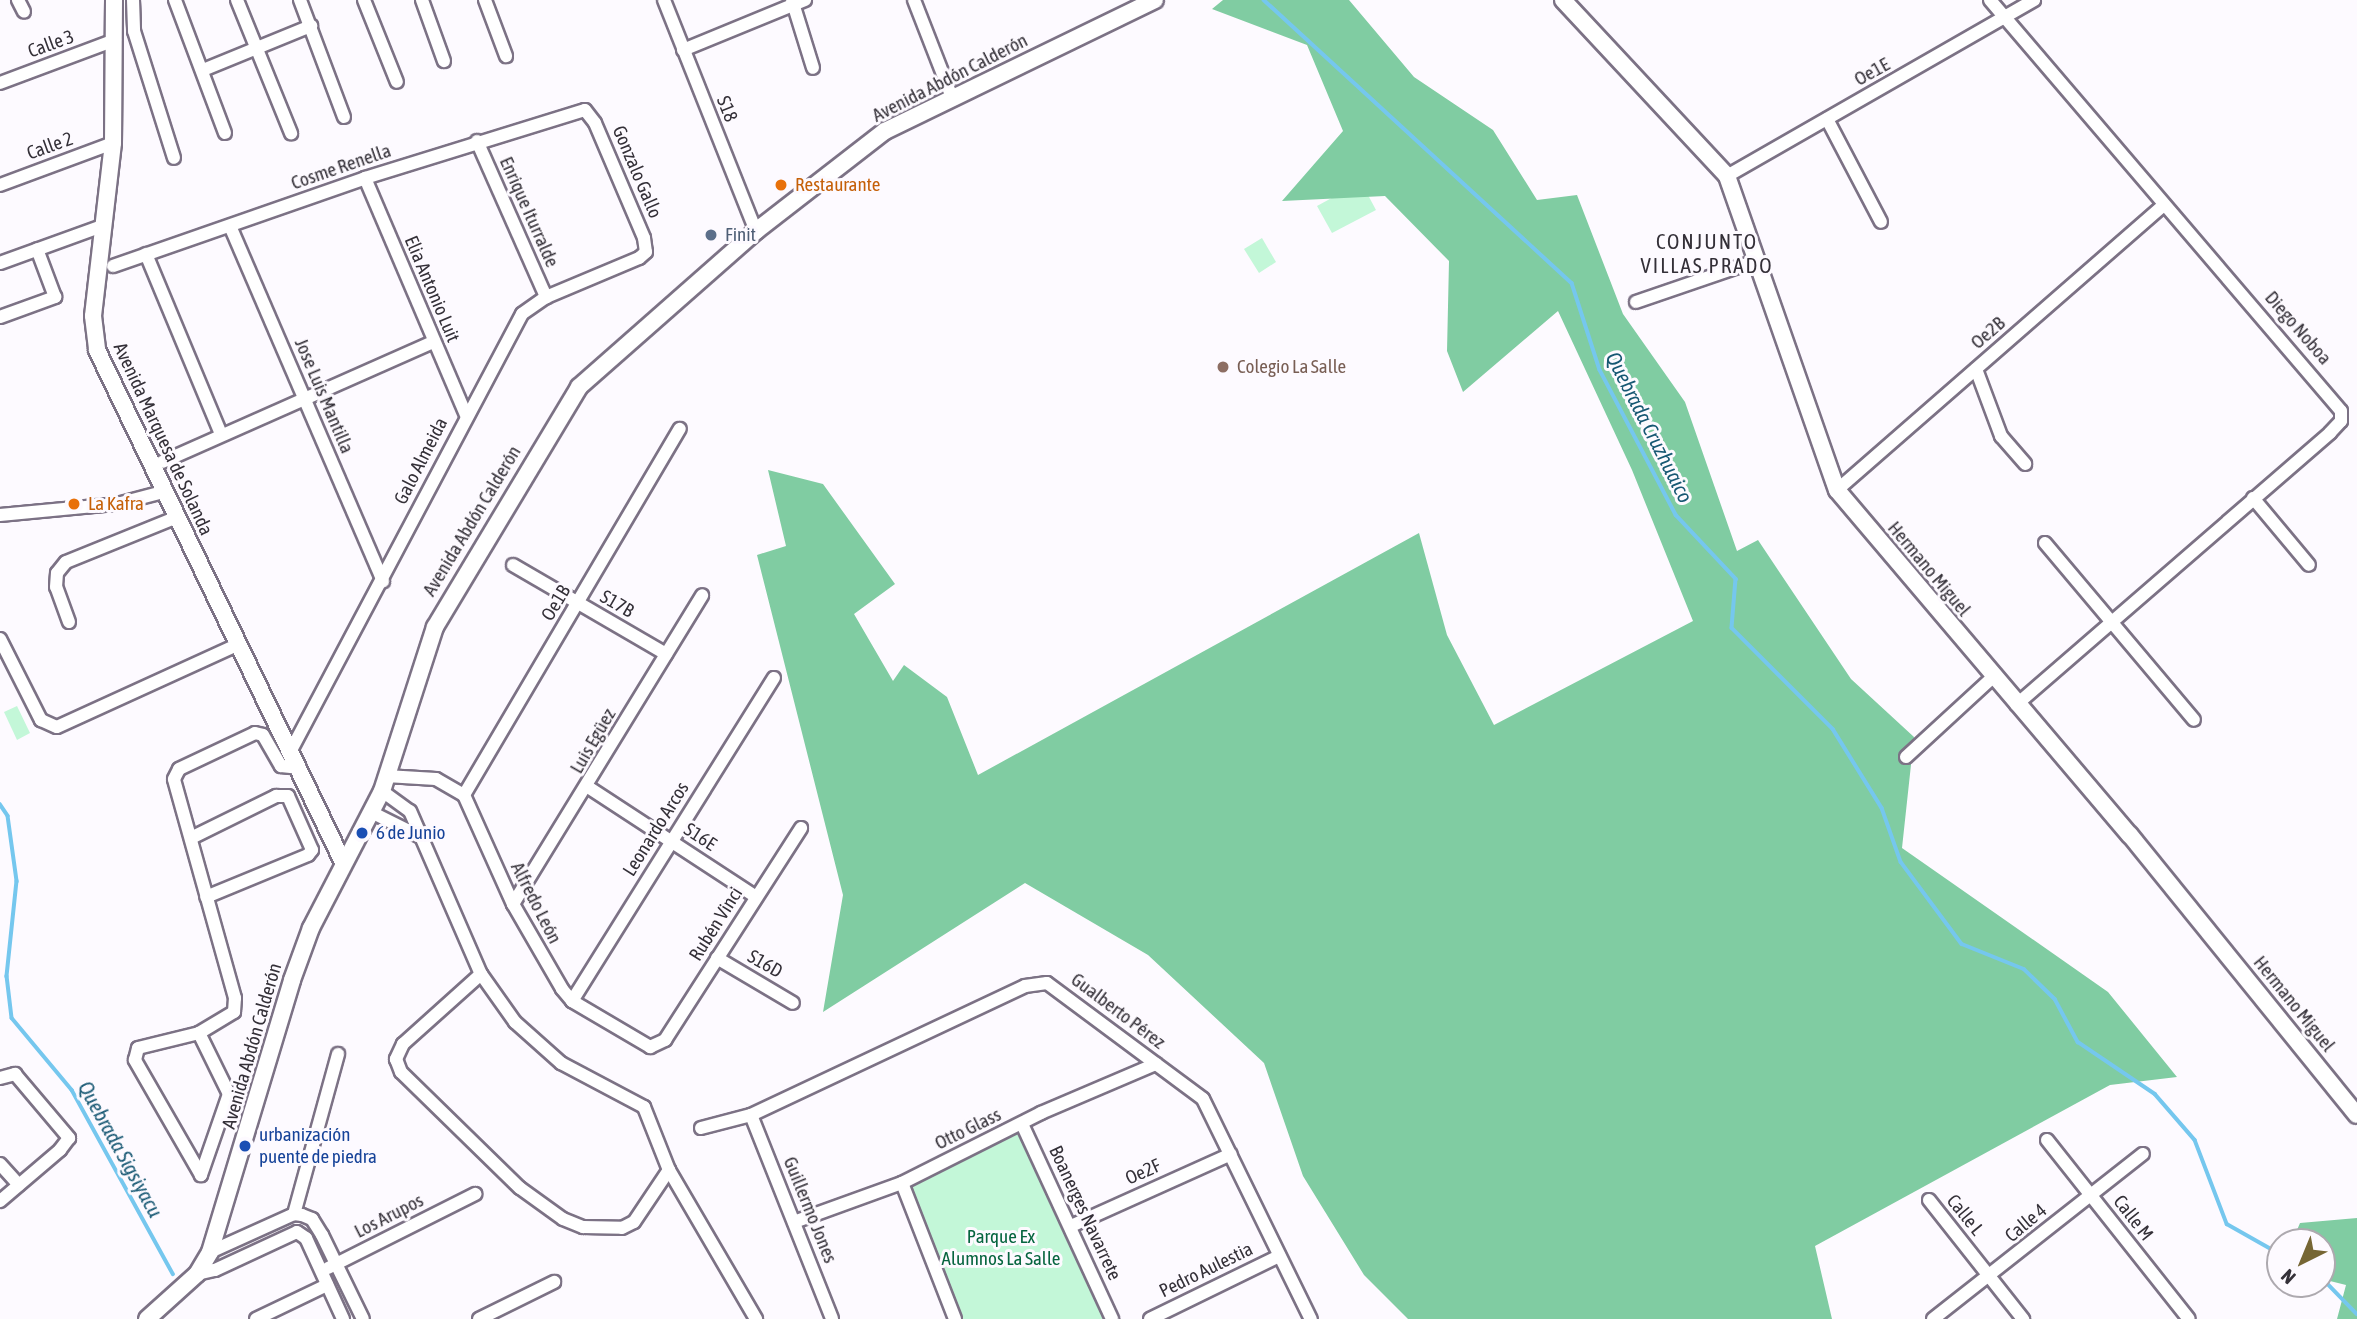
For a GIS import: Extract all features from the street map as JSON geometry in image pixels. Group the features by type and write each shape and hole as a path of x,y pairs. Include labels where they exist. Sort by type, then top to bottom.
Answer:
{"street":[{"path":"18,0 24,12"},
{"name":"Avenida Marquesa de Solanda","path":"114,0 113,143 93,316 97,350 175,518 300,768 343,862"},
{"path":"133,0 134,32 174,158"},
{"path":"175,0 225,133"},
{"path":"237,0 291,133"},
{"path":"300,0 344,117"},
{"path":"422,0 444,61"},
{"path":"485,0 506,56"},
{"name":"S18","path":"664,0 756,231"},
{"path":"915,0 953,100"},
{"name":"Avenida Abdón Calderón","path":"147,1319 197,1274 210,1252 292,979 343,862 373,813 435,627 573,396 593,370 756,231 885,131 1155,0"},
{"name":"Hermano Miguel","path":"1563,0 1727,176 1837,489 2016,705 2130,835 2357,1115"},
{"name":"Diego Noboa","path":"1990,0 2004,20 2341,411 2337,427 2016,705"},
{"name":"Oe1E","path":"1727,176 2004,20 2034,0"},
{"path":"683,50 797,1 813,68"},
{"path":"369,2 397,82"},
{"path":"203,70 311,26"},
{"name":"Calle 3","path":"0,83 115,40"},
{"name":"Cosme Renella","path":"113,266 365,178 477,141 585,110"},
{"name":"Gonzalo Gallo","path":"585,110 596,123 618,173 646,252"},
{"path":"1827,119 1881,222"},
{"name":"Enrique Iturralde","path":"477,141 546,297"},
{"name":"Calle 2","path":"0,185 113,143"},
{"name":"Elia Antonio Luit","path":"365,178 466,415"},
{"name":"Oe2B","path":"1837,489 2164,205"},
{"path":"0,263 102,226"},
{"name":"Jose Luis Mantilla","path":"230,226 383,581"},
{"path":"0,317 55,297 37,249"},
{"name":"Galo Almeida","path":"291,750 383,581 466,415 523,314 546,297 646,252"},
{"path":"146,254 221,434"},
{"path":"1636,302 1756,261"},
{"path":"162,462 433,342"},
{"path":"1976,369 2001,436 2025,464"},
{"name":"Oe1B","path":"464,795 680,429"},
{"path":"0,515 117,504 163,492"},
{"path":"2253,498 2309,565"},
{"path":"0,522 18,513"},
{"path":"69,622 56,587 57,572 66,562 175,518"},
{"path":"2045,543 2194,720"},
{"name":"S17B","path":"513,565 666,654"},
{"name":"Luis Egüez","path":"513,904 588,787 702,595"},
{"path":"0,639 41,720 57,727 239,644"},
{"path":"1906,757 1993,677"},
{"name":"Leonardo Arcos","path":"572,1001 774,678"},
{"path":"199,1033 229,1094 201,1175 135,1060 138,1048 199,1033 234,1012 235,998 206,897 193,837 174,779 179,769 259,733 281,766 300,768"},
{"path":"384,783 436,779 464,795"},
{"path":"384,783 406,806 481,974 515,1022 561,1063 638,1101 669,1170 756,1319"},
{"name":"S16E","path":"588,787 755,897"},
{"name":"Alfredo León","path":"464,795 513,904 572,1001 644,1045 656,1046 665,1040"},
{"path":"193,837 276,796 288,796 312,849 308,855 206,897"},
{"path":"373,813 403,824 420,836"},
{"name":"Rubén Vinci","path":"665,1040 800,828"},
{"name":"S16D","path":"717,958 793,1003"},
{"path":"481,974 403,1044 396,1059 401,1072 520,1188 563,1219 583,1227 622,1228 634,1222 669,1170"},
{"name":"Gualberto Pérez","path":"701,1128 751,1115 1036,982 1057,989 1203,1099 1311,1319"},
{"path":"294,1214 338,1054"},
{"name":"Otto Glass","path":"794,1222 901,1183 1022,1124 1156,1064"},
{"path":"0,1078 15,1074 69,1138 0,1201"},
{"name":"Guillermo Jones","path":"751,1115 832,1319"},
{"name":"Boanerges Navarrete","path":"1022,1124 1112,1319"},
{"name":"Calle M","path":"2047,1140 2189,1319"},
{"name":"Oe2F","path":"1071,1226 1231,1154"},
{"name":"Calle 4","path":"1933,1319 1991,1277 2090,1194 2143,1154"},
{"path":"0,1164 19,1185"},
{"path":"901,1183 955,1319"},
{"name":"Los Arupos","path":"320,1272 475,1194"},
{"name":"Calle L","path":"1929,1200 2023,1319"},
{"path":"210,1252 294,1214 317,1225 363,1319"},
{"path":"197,1274 215,1270 297,1232 306,1238 343,1319"},
{"name":"Pedro Aulestia","path":"1150,1319 1279,1256"},
{"path":"479,1319 554,1282"},
{"path":"256,1319 327,1284"}],"green space":[{"path":"1223,0 1349,0 1414,77 1493,130 1537,200 1577,195 1623,314 1685,402 1737,551 1758,540 1851,679 1914,737 1902,848 2108,992 2177,1077 2110,1085 1815,1246 1832,1319 1408,1319 1364,1275 1303,1176 1264,1063 1148,955 1025,883 823,1012 843,895 757,555 786,546 768,470 823,484 895,584 854,614 893,681 904,665 947,697 978,775 1419,533 1447,635 1494,725 1693,621 1632,470 1558,311 1463,392 1447,351 1449,261 1385,196 1282,201 1343,131 1307,45 1212,9"},
{"path":"1361,182 1376,210 1332,233 1317,206"},
{"path":"1262,238 1276,262 1259,273 1244,249"},
{"path":"17,706 30,733 17,740 4,712"},
{"name":"Parque Ex Alumnos La Salle","path":"1019,1130 1111,1319 955,1319 902,1183"},
{"path":"2357,1218 2357,1319 2337,1319 2346,1285 2336,1282 2336,1228 2298,1228 2300,1223"}],"waterway":[{"name":"Quebrada Cruzhuaico","path":"1264,0 1572,283 1600,370 1676,515 1736,579 1732,628 1833,729 1882,808 1901,862 1962,944 2024,969 2055,999 2078,1042 2155,1094 2195,1140 2227,1224 2266,1246"},
{"name":"Quebrada Sigsiyacu","path":"0,804 8,816 17,881 7,976 12,1018 72,1090 173,1274"},
{"name":"Quebrada Cruzhuaico","path":"2336,1292 2357,1314"}],"place":[{"name":"Restaurante","path":"781,185"},
{"name":"Finit","path":"711,235"},
{"name":"Colegio La Salle","path":"1223,367"},
{"name":"La Kafra","path":"74,504"},
{"name":"6 de Junio","path":"362,833"},
{"name":"urbanización puente de piedra","path":"245,1146"}],"district":[{"name":"CONJUNTO VILLAS PRADO","path":"1707,253"}]}
